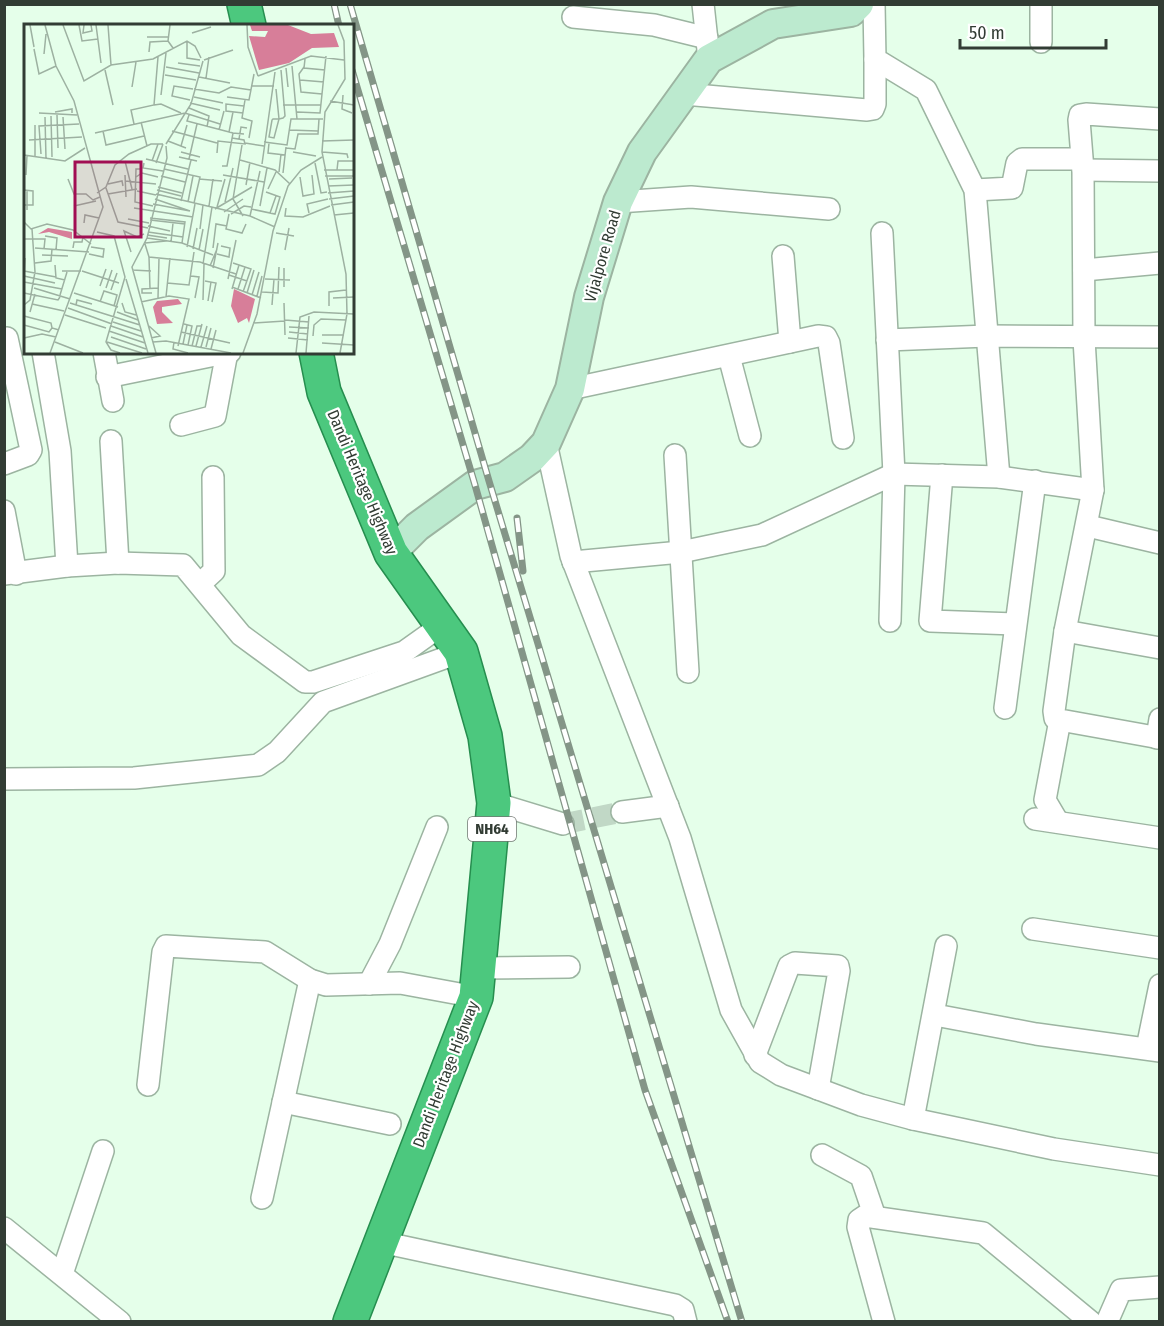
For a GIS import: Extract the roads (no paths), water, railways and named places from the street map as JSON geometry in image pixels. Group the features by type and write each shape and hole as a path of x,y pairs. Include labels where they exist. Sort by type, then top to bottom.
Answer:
{"highway":[{"path":"244,4 249,24"},
{"name":"Dandi Heritage Highway","path":"316,354 324,392 391,553 461,652 485,736 494,803 477,983 350,1322"}],"main road":[{"name":"Vijalpore Road","path":"391,553 417,527 475,485 506,477 532,458 546,443 570,389 589,297 618,202 642,152 684,94 708,49 773,24 851,12 859,4"}],"street":[{"path":"703,4 708,49"},
{"path":"684,94 873,109 875,104 874,4"},
{"path":"1041,4 1041,42"},
{"path":"573,17 654,25 708,49"},
{"path":"875,59 926,90 975,190 999,477"},
{"path":"1159,732 1060,720 1054,718 1054,711 1065,631 1094,490 1084,339 1080,115 1160,119"},
{"path":"975,190 1012,188 1017,163 1022,159 1160,171"},
{"path":"618,202 691,196 829,209"},
{"path":"882,233 894,474 890,621"},
{"path":"783,256 790,342"},
{"path":"1084,270 1160,264"},
{"path":"570,389 818,336 826,337 829,343 843,438"},
{"path":"887,340 987,336 1084,339 1160,337"},
{"path":"4,464 28,455 31,450 7,338"},
{"path":"43,354 60,451 67,566"},
{"path":"104,354 113,401"},
{"path":"107,377 167,358 216,354"},
{"path":"181,424 215,416 228,354"},
{"path":"729,356 750,436"},
{"path":"111,441 118,563"},
{"path":"546,443 573,562 680,838 731,1010 755,1055 768,1068 868,1107 1054,1149 1160,1165"},
{"path":"675,455 688,672"},
{"path":"573,562 681,552 762,535 894,474 999,477 1094,490"},
{"path":"942,475 930,621 1015,624"},
{"path":"200,584 214,571 213,477"},
{"path":"1005,708 1035,481"},
{"path":"4,511 10,574 67,566 118,563 183,565 241,635 305,682 313,682 404,652 442,625"},
{"path":"1088,526 1160,543"},
{"path":"1065,631 1160,648"},
{"path":"4,779 134,778 258,765 277,752 323,702 461,652"},
{"path":"1058,822 1045,800 1060,720"},
{"path":"494,803 563,824"},
{"path":"622,812 668,806"},
{"path":"1035,819 1160,838"},
{"path":"369,984 390,944 437,827"},
{"path":"1033,928 1160,948"},
{"path":"148,1085 163,952 166,946 265,951 310,980 326,985 477,983 569,967"},
{"path":"913,1119 935,1015 946,946"},
{"path":"755,1055 789,966 795,963 838,966 818,1089"},
{"path":"262,1198 310,980"},
{"path":"935,1015 1036,1034 1153,1049 1160,985"},
{"path":"283,1102 390,1124"},
{"path":"62,1274 103,1151"},
{"path":"822,1155 861,1176 875,1217"},
{"path":"884,1322 858,1227 859,1220 865,1216 982,1233 1091,1322"},
{"path":"4,1228 120,1322"},
{"path":"381,1242 675,1305 683,1310 686,1322"},
{"path":"1107,1322 1121,1290 1160,1287"}],"tunnel":[{"path":"563,824 622,812"}],"railway":[{"path":"334,4 339,24"},
{"path":"350,4 489,481 742,1322"},
{"path":"354,77 475,485 645,1090 728,1322"},
{"path":"517,518 523,571"}]}
